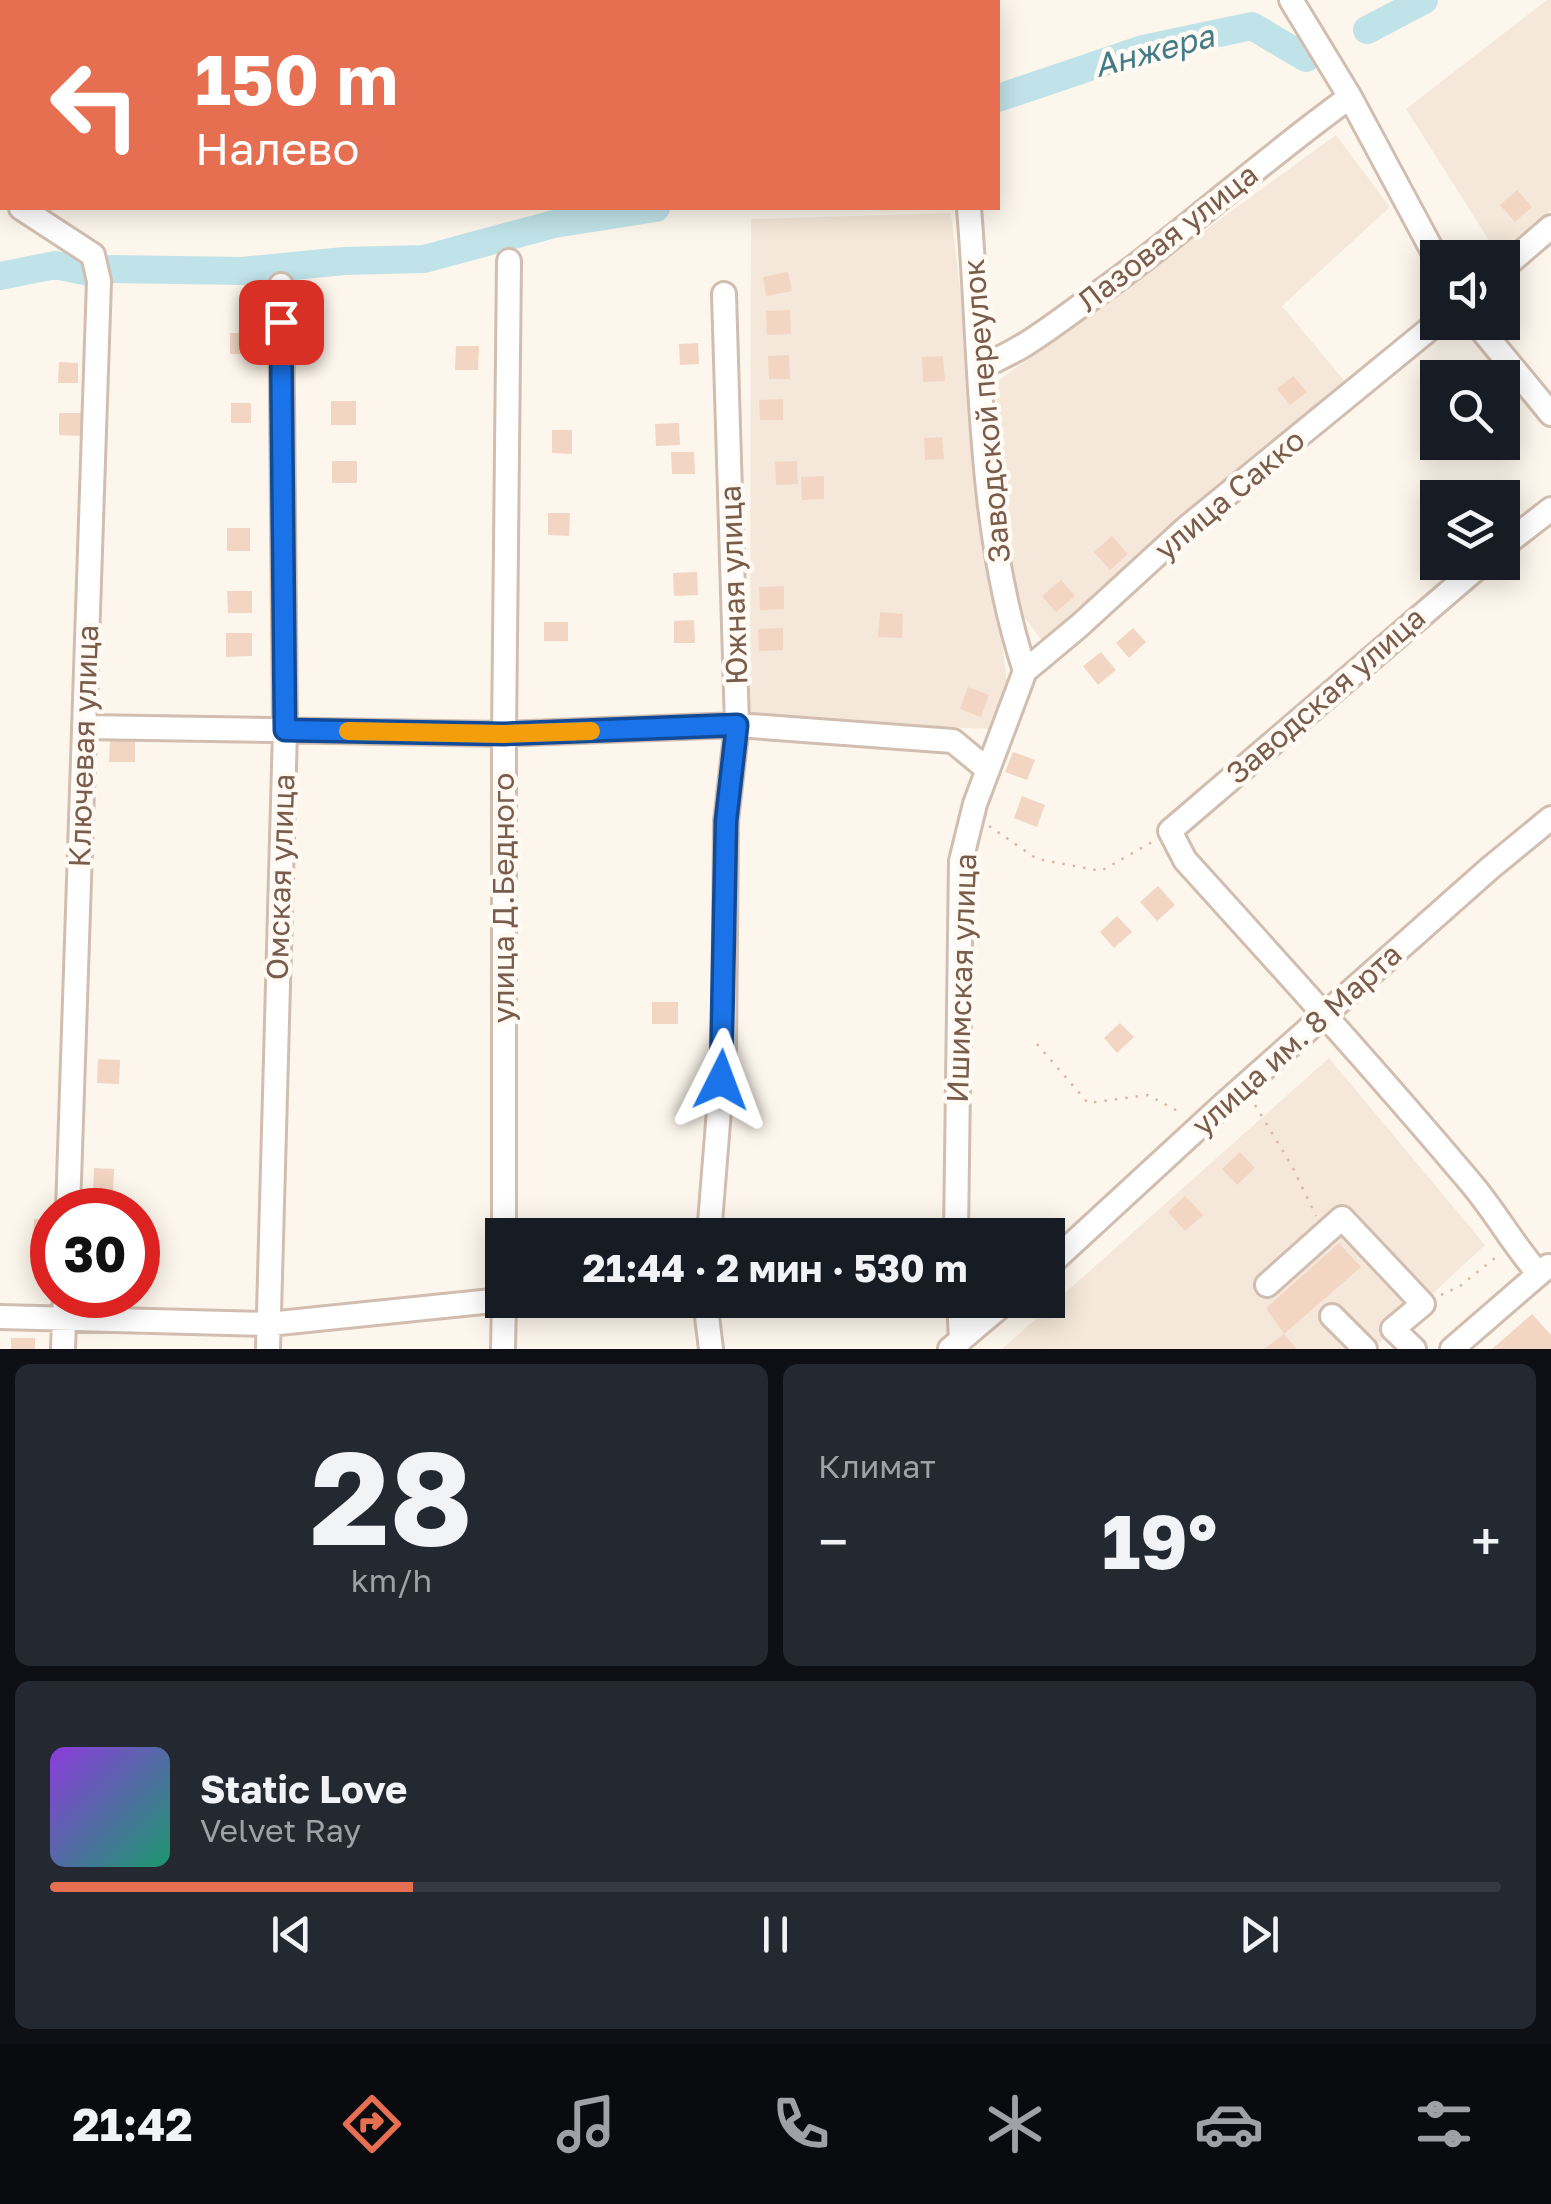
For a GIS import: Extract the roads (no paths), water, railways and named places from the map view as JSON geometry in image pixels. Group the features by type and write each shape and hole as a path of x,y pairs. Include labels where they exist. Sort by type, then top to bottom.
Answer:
{"street":[{"path":"1290,0 1350,97 1426,240"},
{"name":"Лазовая улица","path":"979,367 1012,355 1148,259 1300,133 1350,97"},
{"name":"Ключевая улица","path":"24,210 92,254 99,281 69,1188"},
{"name":"Заводской переулок","path":"970,210 987,488 1007,614 1025,670"},
{"path":"1520,254 1551,227"},
{"name":"улица Д.Бедного","path":"504,1218 509,260"},
{"name":"Омская улица","path":"268,1349 285,730 281,285"},
{"name":"Южная улица","path":"710,1218 724,1048 726,821 737,725 724,294"},
{"name":"улица Сакко","path":"1025,670 1094,614 1185,529 1420,337"},
{"path":"1490,340 1551,414"},
{"path":"1520,533 1551,508"},
{"name":"Заводская улица","path":"1324,1016 1184,860 1170,831 1463,580"},
{"name":"Ишимская улица","path":"956,1218 961,861 975,804 1025,670"},
{"path":"86,727 504,734 737,725 954,741 988,770"},
{"name":"улица им. 8 Марта","path":"1065,1250 1244,1086 1551,818"},
{"path":"1324,1016 1486,1201 1512,1244 1545,1268 1452,1349"},
{"path":"1268,1285 1342,1218 1423,1304 1367,1349 1332,1316"},
{"path":"160,1315 269,1324 485,1302"},
{"path":"0,1317 30,1312"},
{"path":"63,1349 64,1318"},
{"path":"503,1318 503,1349"},
{"path":"707,1318 711,1349"},
{"path":"956,1344 958,1318"},
{"path":"956,1344 987,1318"},
{"path":"1393,1328 1414,1349"}],"waterway":[{"name":"Анжера","path":"1367,30 1424,0"},
{"name":"Анжера","path":"1000,97 1143,49 1252,26 1306,58"},
{"name":"Анжера","path":"110,269 242,271 344,261 424,259 554,224 643,210"},
{"name":"Анжера","path":"0,276 55,265 89,272"}]}
